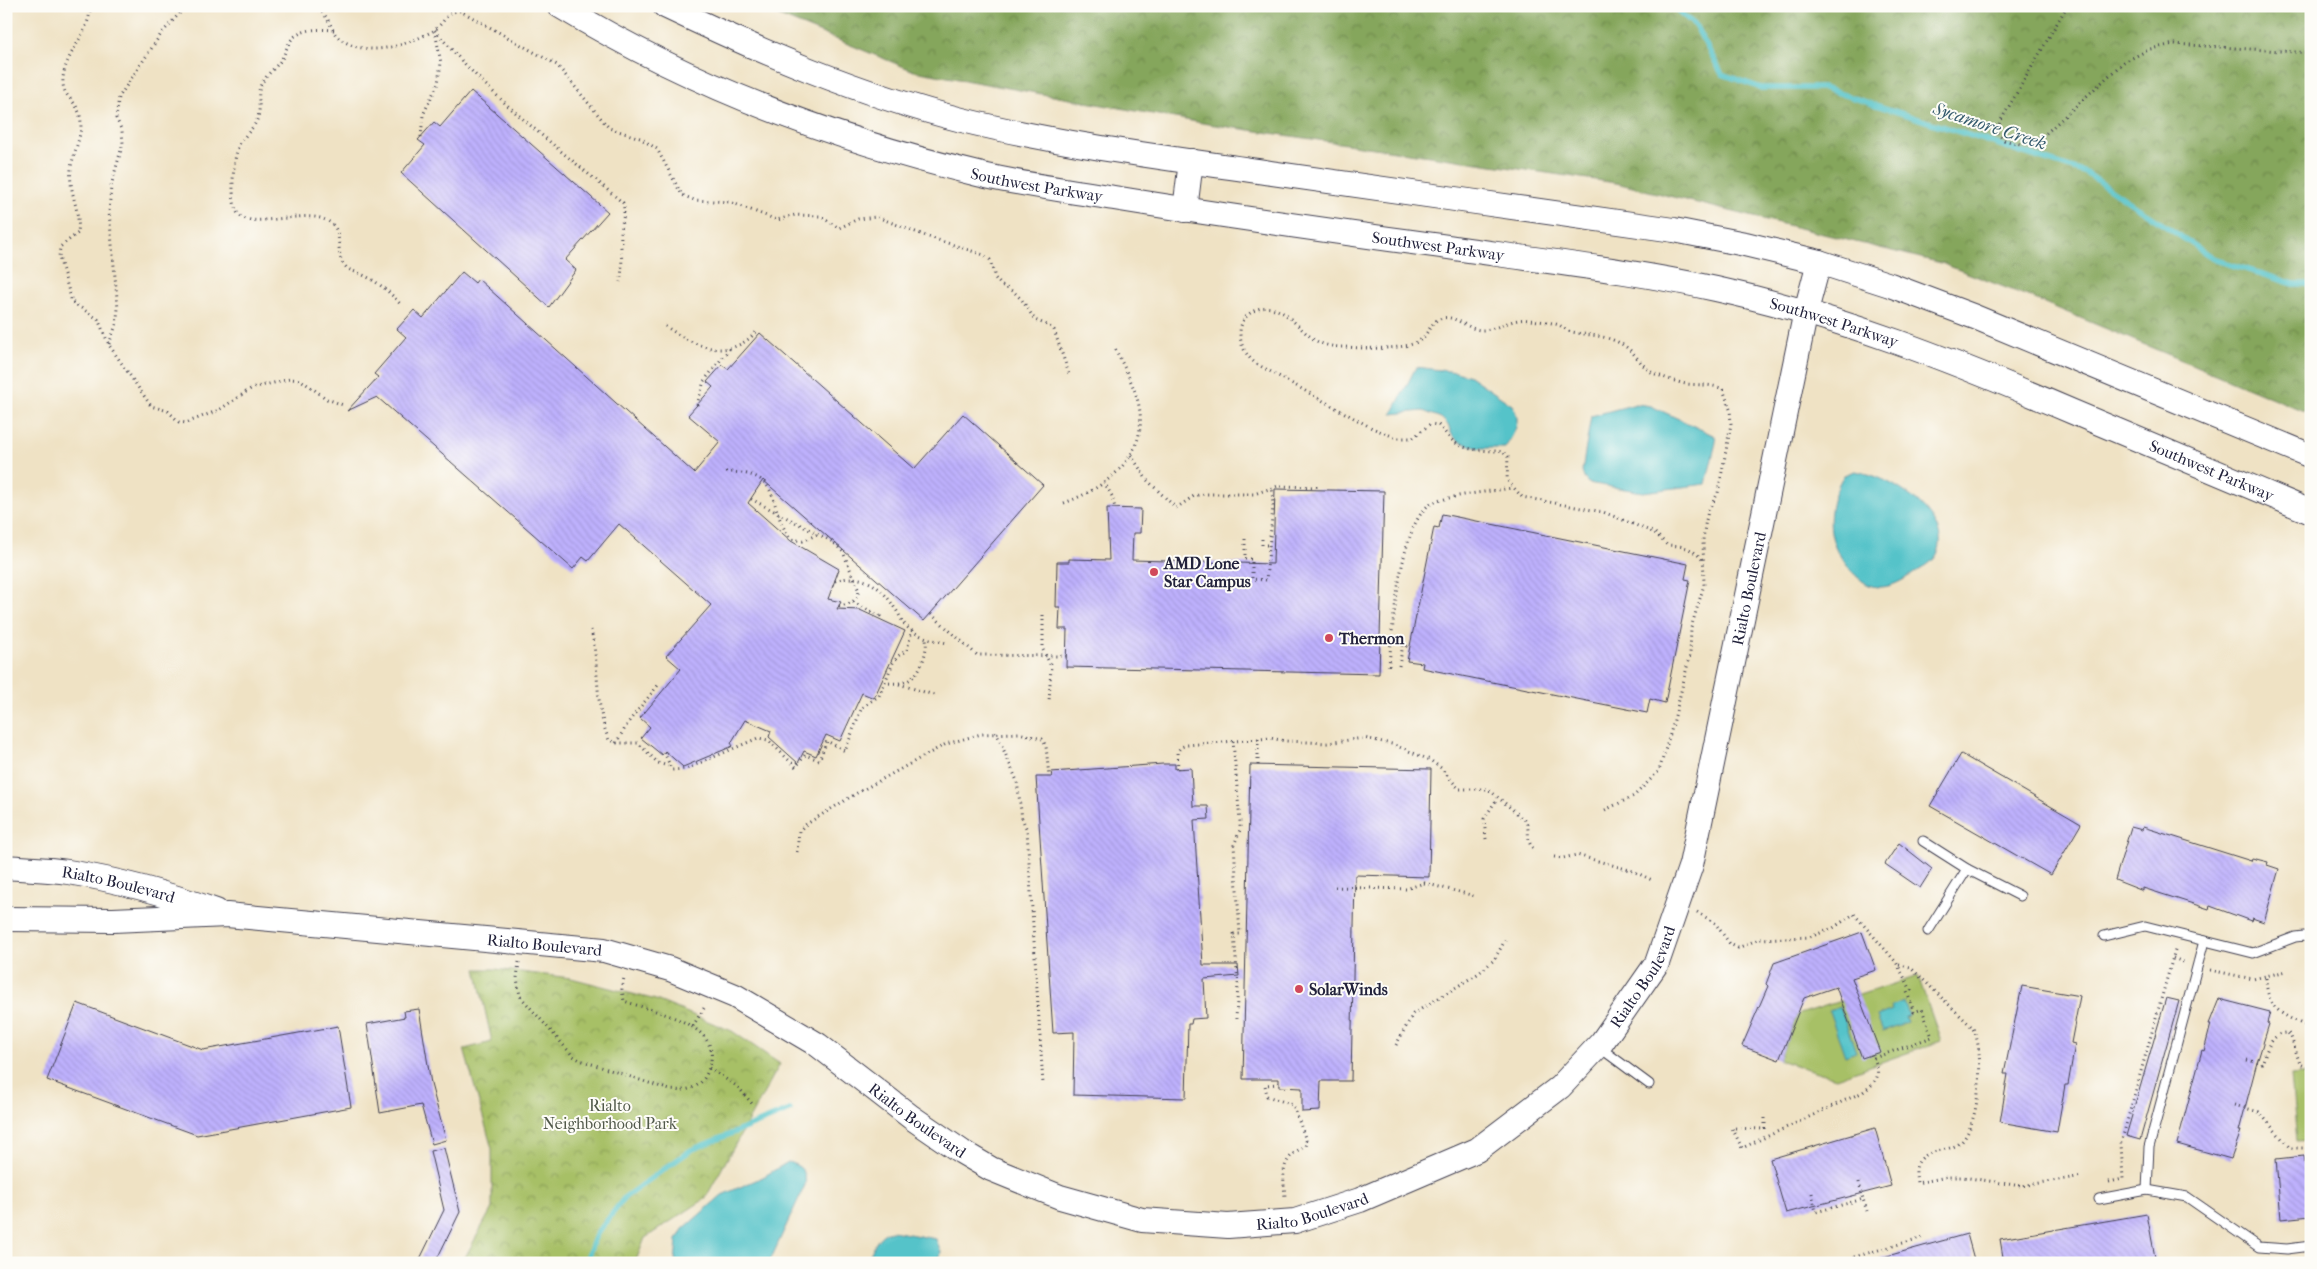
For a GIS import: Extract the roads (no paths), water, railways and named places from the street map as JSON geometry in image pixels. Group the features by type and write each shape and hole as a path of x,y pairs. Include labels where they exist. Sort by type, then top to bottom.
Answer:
{"main road":[{"name":"Southwest Parkway","path":"560,6 603,32 701,82 801,120 889,150 980,175 1185,210 1630,272 1716,289 1806,311 1881,334 1964,366 2311,512"},
{"path":"665,6 744,44 835,80 961,120 1018,132 1191,161 1674,230 1745,244 1819,262 1975,317 2311,456"},
{"path":"1185,210 1191,161"},
{"name":"Rialto Boulevard","path":"6,919 113,920 227,915 604,950 670,969 735,996 818,1045 910,1117 962,1152 991,1169 1060,1197 1142,1220 1228,1226 1295,1221 1360,1200 1477,1150 1560,1087 1598,1046 1657,963 1691,866 1806,311 1819,262"},
{"name":"Rialto Boulevard","path":"6,867 67,872 103,879 164,893 227,915"}],"lane":[{"path":"1923,841 1968,869 2020,896"},
{"path":"1928,931 1968,869"},
{"path":"2104,936 2145,926 2253,953 2295,937 2304,936 2311,939"},
{"path":"2147,1190 2149,1147 2204,941"},
{"path":"1598,1046 1649,1084"},
{"path":"2098,1199 2147,1190 2188,1196 2259,1247 2287,1248 2311,1246"}],"water":[{"path":"1416,367 1456,372 1470,376 1512,405 1517,422 1505,448 1478,448 1458,441 1441,418 1423,411 1392,414"},
{"path":"1636,404 1651,406 1715,436 1716,442 1706,484 1643,492 1588,483 1582,471 1591,416"},
{"path":"1855,471 1886,481 1913,498 1931,517 1939,532 1939,548 1934,559 1893,585 1877,587 1861,580 1842,559 1833,539 1830,521 1833,501 1844,475"},
{"path":"1904,1001 1909,1016 1905,1017 1907,1022 1883,1031 1877,1016 1892,1010 1891,1006"},
{"path":"1840,1007 1856,1052 1845,1056 1829,1011"},
{"path":"788,1162 802,1170 805,1176 805,1185 769,1263 675,1263 677,1240 683,1229 722,1195 763,1177"},
{"path":"892,1231 936,1239 941,1252 938,1263 866,1263 879,1239 887,1232"}],"waterway":[{"name":"Sycamore Creek","path":"1672,6 1695,25 1722,74 1761,88 1823,88 2086,173 2216,260 2294,284 2311,284"},
{"path":"585,1263 596,1235 625,1197 691,1150 790,1110"}],"place":[{"name":"AMD Lone Star Campus","path":"1154,572"},
{"name":"Thermon","path":"1329,638"},
{"name":"SolarWinds","path":"1299,989"}],"park label":[{"name":"Rialto Neighborhood Park","path":"610,1114"}]}
